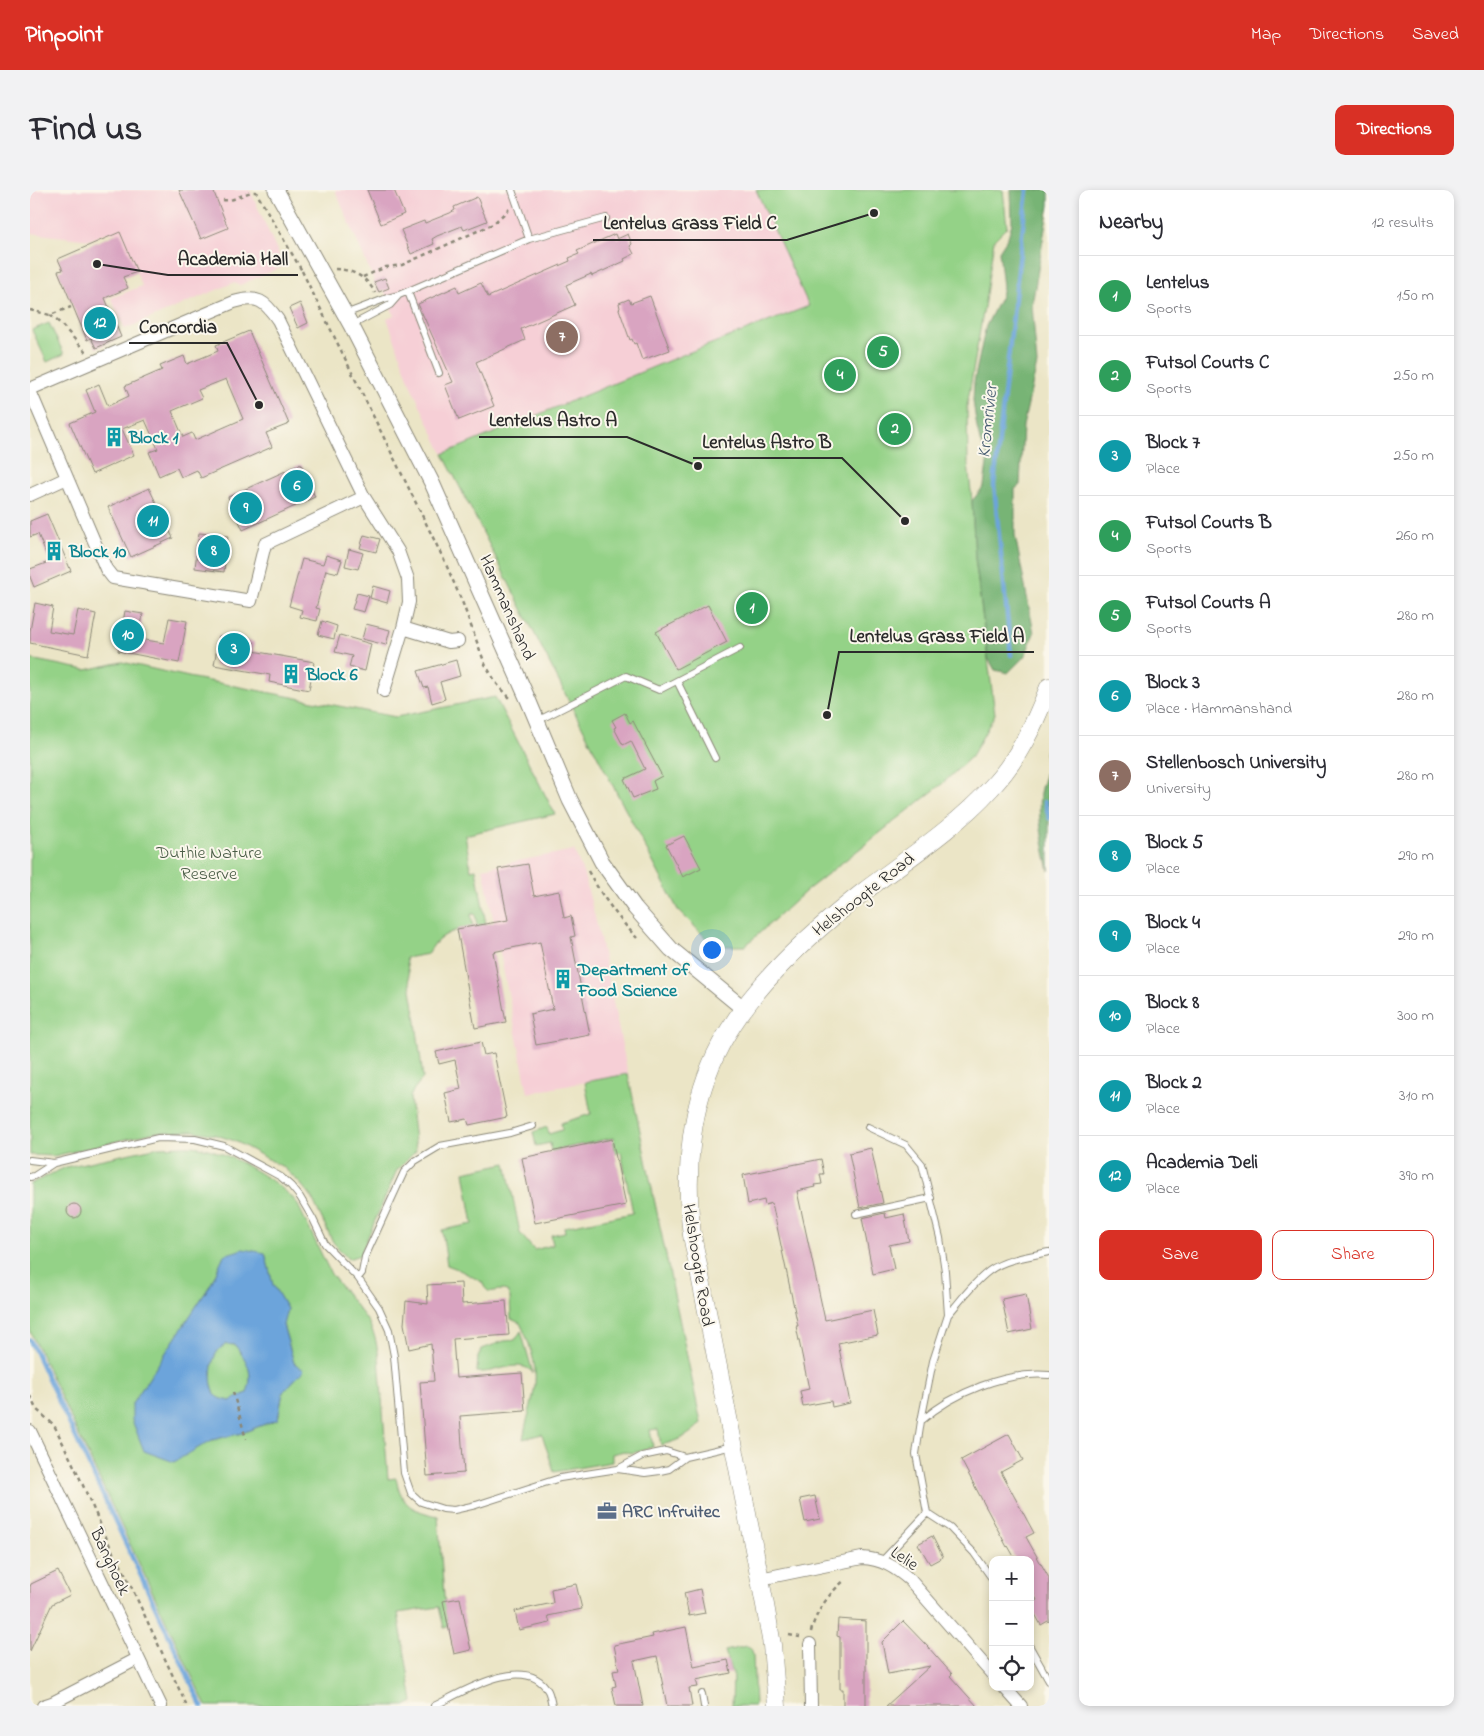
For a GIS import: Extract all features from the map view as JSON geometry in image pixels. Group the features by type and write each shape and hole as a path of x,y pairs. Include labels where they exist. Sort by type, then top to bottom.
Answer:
{"main road":[{"name":"Helshoogte Road","path":"777,1706 772,1645 692,1235 688,1202 688,1172 692,1136 710,1069 722,1044 744,1009 778,968 809,936 958,819 991,789 1009,767 1024,743 1049,687"}],"street":[{"name":"Hammanshand","path":"276,190 348,320 432,483 570,800 602,862 635,908 671,949 744,1009"},
{"path":"364,497 265,544 252,601 113,578 106,569 30,390 234,302 244,299 256,300 268,306 278,320 364,497 403,562 408,579 409,602 384,691"},
{"path":"30,495 67,478"},
{"path":"403,628 450,642 458,641"},
{"name":"Banghoek","path":"30,1431 161,1706"},
{"name":"Lelie","path":"760,1579 862,1558 873,1558 882,1561 896,1568 910,1580 989,1669"},
{"path":"810,1644 811,1706"},
{"path":"43,1706 137,1659"},
{"path":"1007,1691 1020,1706"}],"lane":[{"path":"512,190 529,239"},
{"path":"348,320 387,298 408,292 529,239 606,218"},
{"path":"408,292 439,373"},
{"path":"348,320 390,304 399,295"},
{"path":"537,722 626,676 659,690 740,648"},
{"path":"677,681 715,758"},
{"path":"358,1278 362,1273 365,1257 404,1172 415,1161 440,1146 510,1133 533,1126"},
{"path":"868,1127 906,1145 922,1164 940,1238 945,1271 948,1315 933,1361 916,1454 927,1512 950,1528 974,1553 989,1574"},
{"path":"30,1177 54,1163 158,1138 195,1139 224,1146 267,1169 291,1186 313,1219 325,1244 358,1278 379,1308 389,1330 394,1356 404,1473 411,1493 421,1502 432,1507 454,1510 476,1505 560,1478 618,1469 644,1473 660,1471 669,1469 685,1457 733,1446"},
{"path":"30,1160 54,1163"},
{"path":"856,1214 931,1198"},
{"path":"948,1315 990,1270 1018,1259 1049,1252"},
{"path":"921,1421 936,1408 982,1386 1014,1377 1037,1374 1049,1375"},
{"path":"618,1469 642,1456 666,1451 685,1457"},
{"path":"882,1561 927,1512"},
{"path":"1034,1654 1049,1681"},
{"path":"434,1706 492,1679 513,1675 529,1676 539,1681 548,1691 552,1706"},
{"path":"702,1694 704,1706"}],"path":[{"path":"223,200 228,201 250,192 256,192 302,271 445,562 485,664 497,684 510,698"},
{"path":"363,277 386,267 402,265 493,224 517,202"},
{"path":"334,269 342,269 363,277 371,284 374,292"},
{"path":"302,271 308,274"},
{"path":"50,315 71,306"},
{"path":"30,310 50,315 61,324 90,356"},
{"path":"586,866 603,897 637,938"},
{"path":"233,1392 246,1439"},
{"path":"30,1396 36,1409 54,1425 187,1706"},
{"path":"810,1644 816,1617 837,1586 844,1581"}],"shaded area":[{"path":"30,190 250,190 284,266 240,285 233,283 125,329 111,298 142,286 120,233 105,233 90,240 30,233"},
{"path":"335,190 756,190 810,306 680,356 443,454 411,386 387,318 394,315 384,290 379,292"},
{"path":"574,850 584,875 598,929 628,1074 528,1093 483,868"}],"green space":[{"path":"756,190 1003,190 1007,227 994,240 967,406 968,464 975,558 995,714 972,756 942,784 806,891 745,946 714,946 678,910 443,454 680,356 809,306"},
{"path":"1011,190 1049,190 1049,205 1032,305 1037,364 1023,426 1020,485 1015,489 1015,535 1034,633 1025,656 1008,673 995,670 988,658 975,558 972,501 984,486 988,456 981,444 977,428 973,401 974,382 986,326 1001,296 1003,287 999,251 1008,237 1012,223"},
{"path":"49,323 64,354 47,362 32,330"},
{"name":"Duthie Nature Reserve","path":"30,659 86,670 122,662 193,678 396,717 495,697 555,814 465,835 471,870 476,869 486,924 477,926 475,914 471,914 473,927 446,934 436,942 428,954 406,958 423,1078 410,1097 416,1151 397,1170 360,1255 348,1259 333,1242 312,1198 283,1167 235,1141 216,1135 194,1131 156,1132 54,1156 30,1155"},
{"path":"1047,748 1049,748 1049,871 1039,813 1040,793 1046,770 1045,753"},
{"path":"628,1074 701,1423 683,1437 661,1445 658,1429 650,1430 653,1447 634,1452 624,1451 612,1454 612,1462 554,1472 542,1434 523,1439 534,1391 535,1369 529,1345 520,1323 511,1319 510,1297 507,1291 487,1290 482,1282 447,1265 442,1230 473,1224 464,1172 506,1163 520,1233 534,1250 553,1245 551,1235 565,1232 564,1227 633,1213 621,1152 616,1153 613,1138 551,1151 550,1143 536,1146 533,1132 547,1127 549,1134 562,1130 561,1123 591,1114 585,1082"},
{"path":"194,1146 226,1155 254,1169 290,1195 297,1203 331,1274 369,1323 375,1337 379,1357 388,1479 396,1478 401,1495 410,1506 421,1512 438,1516 448,1627 444,1628 439,1607 398,1613 413,1702 405,1706 206,1706 30,1331 30,1184 66,1167 159,1147","holes":["265,1253 273,1285 287,1309 283,1324 294,1363 303,1370 283,1392 278,1419 242,1433 212,1440 132,1404 211,1284 224,1255"]},
{"path":"521,1331 533,1373 528,1368 521,1366 477,1372 478,1357 482,1349 504,1341 515,1340"},
{"path":"226,1344 235,1345 246,1362 250,1373 247,1393 230,1401 218,1397 211,1382 215,1356"},
{"path":"747,1646 751,1648 753,1654 755,1706 732,1706 733,1672 731,1671 725,1651"}],"water":[{"path":"243,1249 265,1253 273,1285 287,1309 283,1325 294,1363 304,1370 283,1392 278,1419 242,1433 212,1440 174,1462 144,1451 132,1420 132,1404 211,1284 224,1255","holes":["226,1344 235,1345 246,1362 250,1379 247,1393 230,1401 219,1398 215,1393 211,1382 211,1375 213,1362 219,1350"]}],"building":[{"path":"179,190 213,190 228,228 201,239"},
{"path":"367,190 394,190 404,214 381,224"},
{"path":"477,197 487,221 464,230 462,226 437,236 432,239 434,244 411,254 401,230 450,213 455,210 454,207"},
{"path":"120,232 137,272 123,277 128,288 105,298 121,337 96,348 91,338 87,340 58,271 63,270 58,259"},
{"path":"615,234 617,239 628,234 632,244 630,246 634,254 624,259 625,261 566,285 575,305 521,329 525,340 476,362 494,406 459,420 445,385 453,382 418,304 457,286 459,293 481,283 488,297 570,261 569,258 579,254 577,251"},
{"path":"385,278 389,288 379,292 374,282"},
{"path":"650,296 670,350 642,360 636,343 634,344 632,339 630,340 619,309 619,303 629,299 631,303"},
{"path":"300,303 308,323 298,328 289,308"},
{"path":"249,331 289,424 266,433 272,447 201,478 197,470 181,477 177,468 159,476 149,452 158,449 145,420 122,429 134,455 92,474 70,423 95,412 86,390 99,384 108,406 129,396 125,386 162,370 160,366 184,356 187,364 218,351 216,345","holes":["226,379 243,419 195,440 192,433 183,437 172,411 202,398 198,390"]},
{"path":"301,464 315,497 243,530 228,497"},
{"path":"149,488 173,538 131,557 108,507"},
{"name":"Block 10","path":"47,514 71,571 34,587 30,577 30,569 49,562 38,534 30,537 30,521"},
{"path":"199,533 228,536 224,572 195,568"},
{"path":"364,535 380,539 376,552 360,548"},
{"path":"349,549 363,553 358,569 345,566"},
{"path":"326,555 342,560 338,573 326,570 316,608 320,609 317,621 300,617 302,610 289,606 302,559 323,564"},
{"path":"373,586 390,591 387,603 370,598"},
{"path":"357,593 369,596 364,612 352,609"},
{"path":"35,603 53,607 49,631 73,635 78,610 96,614 88,655 30,643"},
{"path":"708,605 727,642 676,669 656,632"},
{"path":"125,611 143,614 139,639 164,643 169,618 187,621 179,663 118,651"},
{"path":"322,621 337,626 334,639 318,635"},
{"path":"366,624 390,630 386,645 362,639"},
{"path":"340,635 371,644 365,671 349,667 352,656 335,652"},
{"path":"219,636 254,642 253,651 314,662 309,690 269,682 270,675 214,665"},
{"path":"456,660 460,676 440,682 445,699 432,703 428,687 424,688 418,671"},
{"path":"625,713 630,723 633,721 662,776 653,781 656,789 633,798 624,779 645,769 631,741 623,745 614,728 616,727 612,720"},
{"path":"684,836 701,868 683,877 666,845"},
{"name":"Department of Food Science","path":"528,864 534,896 559,891 564,918 571,916 575,936 571,937 590,1035 536,1045 530,1014 553,1009 540,942 493,952 506,1022 475,1028 457,929 508,920 498,869"},
{"path":"481,1042 484,1055 494,1053 507,1117 469,1125 467,1119 451,1122 445,1093 461,1089 455,1060 439,1064 436,1052"},
{"path":"612,1139 626,1205 535,1223 522,1158"},
{"path":"871,1148 883,1203 860,1208 849,1153"},
{"path":"821,1159 824,1174 820,1174 822,1184 797,1191 825,1320 873,1310 878,1335 838,1343 850,1403 832,1407 831,1401 803,1406 800,1391 809,1389 796,1326 798,1326 772,1203 765,1205 764,1200 748,1204 743,1175"},
{"path":"74,1204 79,1206 81,1211 79,1216 74,1218 69,1216 67,1211 69,1206"},
{"path":"885,1213 886,1218 904,1214 909,1241 889,1245 894,1269 873,1274 862,1218"},
{"path":"461,1283 462,1304 506,1301 509,1335 453,1339 456,1378 522,1373 525,1411 460,1416 464,1473 427,1476 420,1382 434,1381 431,1344 409,1349 404,1324 406,1301 428,1304 427,1285"},
{"path":"1026,1294 1032,1329 1009,1334 1002,1299"},
{"path":"1009,1434 1023,1460 1001,1472 1034,1533 1026,1537 1049,1578 1049,1622 1041,1625 1034,1612 1034,1602 1037,1600 1034,1594 1034,1556 1014,1556 1007,1547 961,1460"},
{"path":"815,1496 820,1519 805,1522 800,1499"},
{"path":"932,1536 943,1557 930,1564 918,1544"},
{"path":"58,1571 70,1595 52,1604 30,1651 31,1584"},
{"path":"576,1584 582,1609 548,1616 550,1623 519,1630 515,1611 553,1603 551,1589"},
{"path":"700,1589 705,1613 689,1616 684,1593"},
{"path":"460,1598 471,1650 454,1654 443,1601"},
{"path":"838,1619 866,1621 866,1706 843,1706 843,1689 840,1689"},
{"path":"903,1621 952,1674 950,1676 977,1706 886,1706 930,1666 888,1674 882,1642"},
{"path":"686,1627 694,1667 728,1660 731,1673 696,1680 698,1687 689,1688 692,1706 667,1706 657,1656 634,1661 643,1706 616,1706 612,1687 616,1686 613,1671 619,1670 614,1645 653,1637 652,1634"}],"waterway":[{"name":"Kromrivier","path":"1011,655 994,485 1027,190"},
{"name":"Kromrivier","path":"1045,802 1049,818"},
{"path":"30,1340 202,1706"}],"place":[{"name":"Lentelus Grass Field C","path":"874,213"},
{"name":"Academia Hall","path":"97,264"},
{"name":"Academia Deli","path":"100,323"},
{"name":"Stellenbosch University","path":"562,337"},
{"name":"Futsol Courts A","path":"883,352"},
{"name":"Futsol Courts B","path":"840,375"},
{"name":"Concordia","path":"259,405"},
{"name":"Futsol Courts C","path":"895,429"},
{"name":"Block 1","path":"114,437"},
{"name":"Lentelus Astro A","path":"698,466"},
{"name":"Block 3","path":"297,486"},
{"name":"Block 4","path":"246,508"},
{"name":"Block 2","path":"153,521"},
{"name":"Lentelus Astro B","path":"905,521"},
{"name":"Block 10","path":"54,551"},
{"name":"Block 5","path":"214,551"},
{"name":"Lentelus","path":"752,608"},
{"name":"Block 8","path":"128,635"},
{"name":"Block 7","path":"234,649"},
{"name":"Block 6","path":"291,674"},
{"name":"Lentelus Grass Field A","path":"827,715"},
{"name":"Department of Food Science","path":"563,979"},
{"name":"ARC Infruitec","path":"607,1511"}]}
